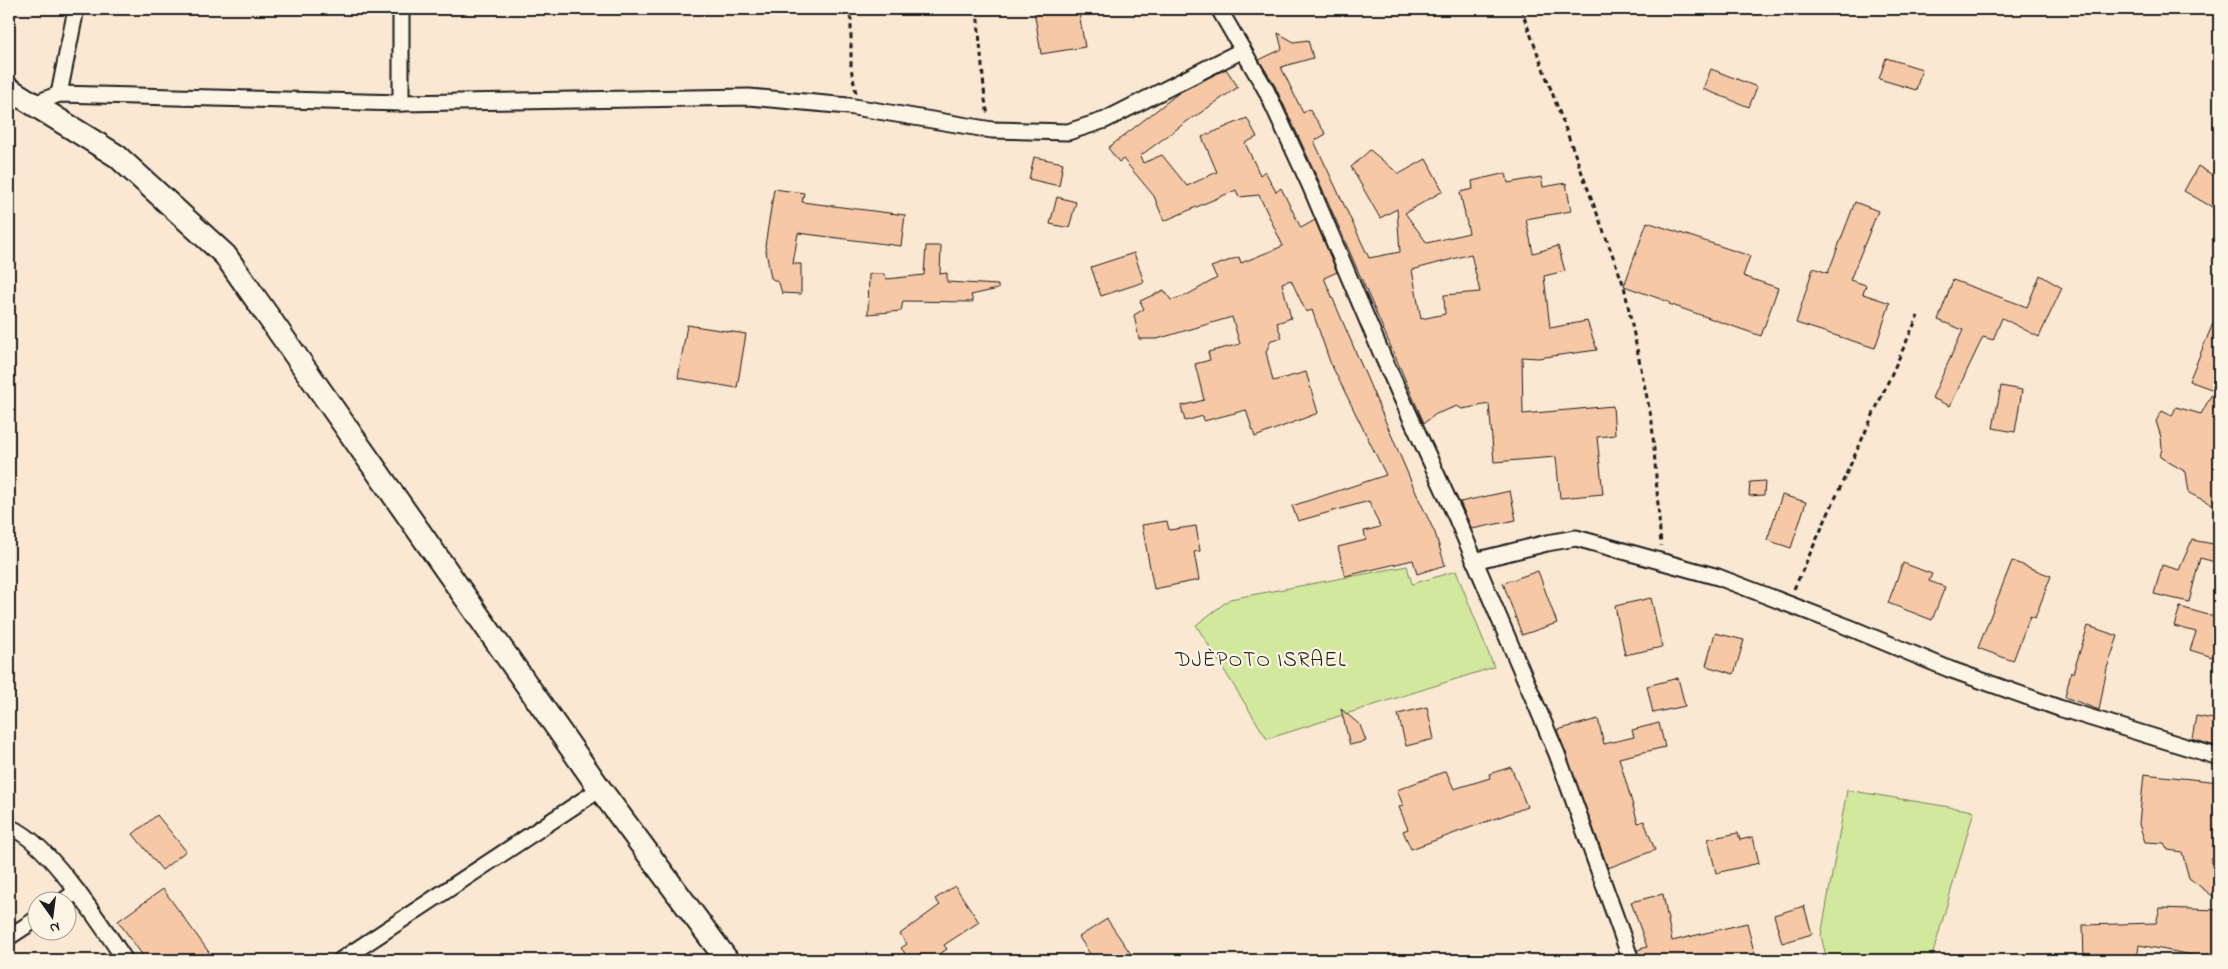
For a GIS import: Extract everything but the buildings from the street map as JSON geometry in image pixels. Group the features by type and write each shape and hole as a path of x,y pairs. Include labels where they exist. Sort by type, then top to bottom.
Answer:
{"street":[{"path":"59,94 76,9"},
{"path":"400,103 401,9"},
{"path":"1219,9 1266,90 1309,183 1383,357 1474,561 1557,754 1631,960"},
{"path":"34,104 59,94 400,103 749,96 859,108 992,130 1068,132 1105,120 1243,50"},
{"path":"9,90 117,156 225,255 600,789 727,960"},
{"path":"1474,561 1546,543 1576,538 1718,577 1976,679 2058,708 2219,757"},
{"path":"341,960 600,789"},
{"path":"9,828 16,830 41,850 77,891 125,960"},
{"path":"9,937 28,925"}],"path":[{"path":"845,9 851,18 851,68 859,108"},
{"path":"977,9 985,100 992,130"},
{"path":"1522,9 1624,286 1652,422 1662,562"},
{"path":"1787,604 1906,347 1918,316"}],"green space":[{"path":"1407,566 1412,584 1456,571 1494,667 1267,739 1196,625 1230,599"},
{"path":"1847,790 1974,811 1931,960 1827,960 1821,936"}],"district":[{"name":"DJÈPOTO ISRAEL","path":"1261,661"}]}
